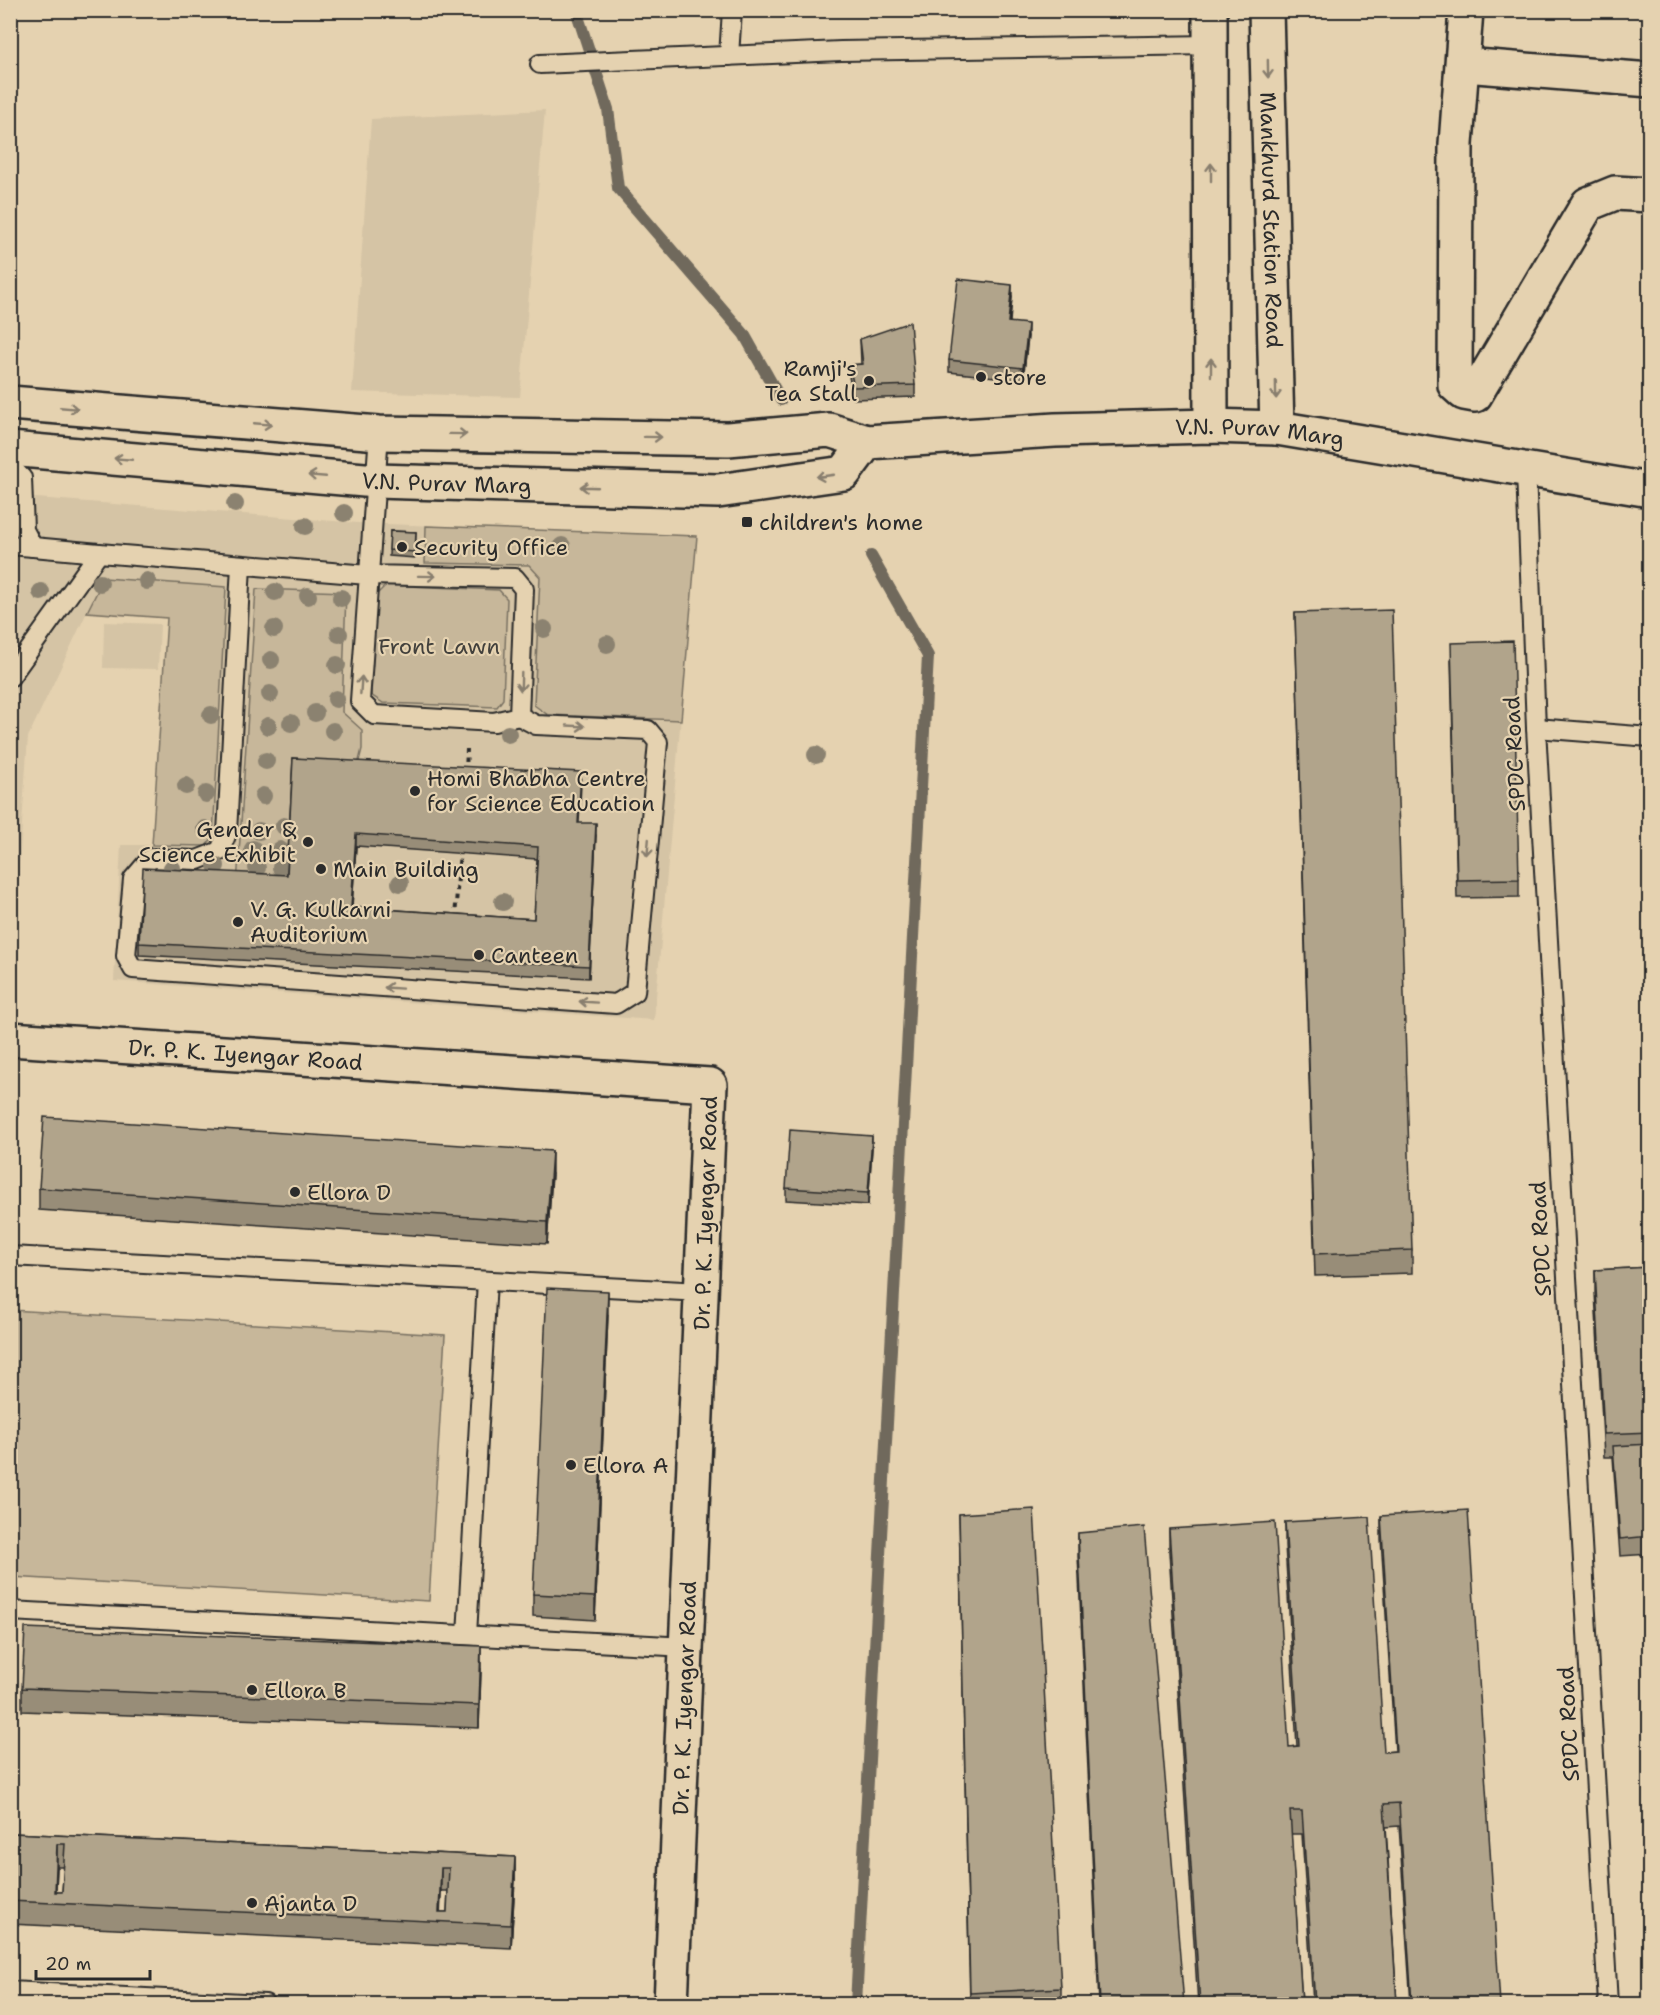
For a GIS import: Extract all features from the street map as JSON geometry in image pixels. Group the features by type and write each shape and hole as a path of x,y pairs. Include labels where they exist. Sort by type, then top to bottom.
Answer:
{"street":[{"path":"1210,10 1210,426"},
{"name":"Mankhurd Station Road","path":"1266,10 1277,428"},
{"path":"1466,10 1464,65 1456,144 1455,385 1464,393 1475,395 1588,204 1615,193 1650,195"},
{"path":"1464,65 1650,81"},
{"name":"V.N. Purav Marg","path":"10,404 379,433 728,438 829,430 867,442 1055,430 1210,426 1277,428 1650,490"},
{"name":"V.N. Purav Marg","path":"10,449 376,481 718,491 843,473 867,442"},
{"name":"Dr. P. K. Iyengar Road","path":"10,1039 710,1085 671,2004"}],"lane":[{"path":"729,56 732,10"},
{"path":"540,64 841,51 1210,45"},
{"path":"241,565 227,833 220,851 197,860 151,858 133,879 126,956 133,969 616,1004 635,992 658,742 648,730 536,725 519,716 494,722 374,715 360,701 379,433"},
{"path":"10,466 22,478 24,530 33,547"},
{"name":"SPDC Road","path":"1526,471 1536,728 1608,2004"},
{"path":"10,545 368,575 515,578 524,588 519,716"},
{"path":"10,677 99,553"},
{"path":"1536,728 1650,737"},
{"path":"10,1256 702,1292"},
{"path":"467,1635 487,1281"},
{"path":"10,1611 687,1647"},
{"path":"10,1991 265,2004"}],"path":[{"path":"465,775 469,721"},
{"path":"454,920 460,841"}],"shaded area":[{"path":"545,110 520,397 352,392 371,119"},
{"name":"Homi Bhabha Centre for Science Education","path":"10,496 359,523 697,536 654,1020 114,981 121,845 152,845 167,618 87,612 28,737 11,983"},
{"path":"104,622 160,624 158,669 103,668"}],"green space":[{"path":"426,526 697,536 681,720 548,715 534,705 540,577 529,565 425,563"},
{"path":"104,578 226,587 213,837 206,846 152,845 167,618 87,612"},
{"name":"Front Lawn","path":"386,585 499,590 507,599 503,699 497,707 383,703 371,695 376,595"},
{"path":"256,589 346,592 342,712 362,730 362,749 356,773 287,887 237,885"},
{"path":"10,1310 445,1335 429,1601 11,1577"}],"building":[{"path":"958,279 1012,285 1008,322 1028,324 1023,368 949,360"},
{"path":"910,322 915,385 854,387 849,365 863,364 860,339"},
{"name":"Security Office","path":"390,531 416,532 415,552 389,550"},
{"path":"1392,610 1412,1250 1315,1254 1295,613"},
{"path":"1513,641 1519,879 1457,880 1451,643"},
{"name":"Main Building","path":"293,758 581,772 578,823 596,823 589,966 139,943 143,868 287,875","holes":["356,834 538,847 534,919 351,907"]},
{"name":"Ellora D","path":"44,1117 552,1151 547,1222 39,1188"},
{"path":"790,1130 872,1136 868,1193 786,1188"},
{"path":"1650,1267 1650,1432 1604,1434 1595,1270"},
{"name":"Ellora A","path":"547,1288 608,1291 595,1597 533,1594"},
{"path":"1650,1444 1650,1536 1620,1539 1613,1446"},
{"path":"1034,1509 1061,1988 970,1993 959,1514"},
{"path":"1468,1510 1500,2004 1412,2004 1399,1803 1384,1804 1397,2004 1315,2004 1302,1811 1290,1811 1302,2004 1200,2004 1169,1529 1275,1522 1289,1747 1299,1746 1285,1522 1369,1517 1384,1752 1396,1751 1381,1516"},
{"path":"1144,1527 1184,2004 1100,2004 1078,1533"},
{"name":"Ellora B","path":"25,1628 481,1646 479,1705 22,1688"},
{"name":"Ajanta D","path":"12,1833 515,1857 511,1925 10,1901","holes":["57,1844 65,1844 62,1892 55,1892","441,1868 449,1868 447,1912 439,1912"]}],"waterway":[{"path":"576,10 608,109 618,188 744,334 781,400"},
{"path":"856,2004 928,656 871,556"}],"place":[{"name":"store","path":"981,377"},
{"name":"Ramji's Tea Stall","path":"869,381"},
{"name":"children's home","path":"747,522"},
{"name":"Security Office","path":"402,547"},
{"name":"Homi Bhabha Centre for Science Education","path":"415,791"},
{"name":"Gender & Science Exhibit","path":"308,842"},
{"name":"Main Building","path":"321,869"},
{"name":"V. G. Kulkarni Auditorium","path":"238,922"},
{"name":"Canteen","path":"479,955"},
{"name":"Ellora D","path":"295,1192"},
{"name":"Ellora A","path":"571,1465"},
{"name":"Ellora B","path":"252,1690"},
{"name":"Ajanta D","path":"252,1903"}]}
